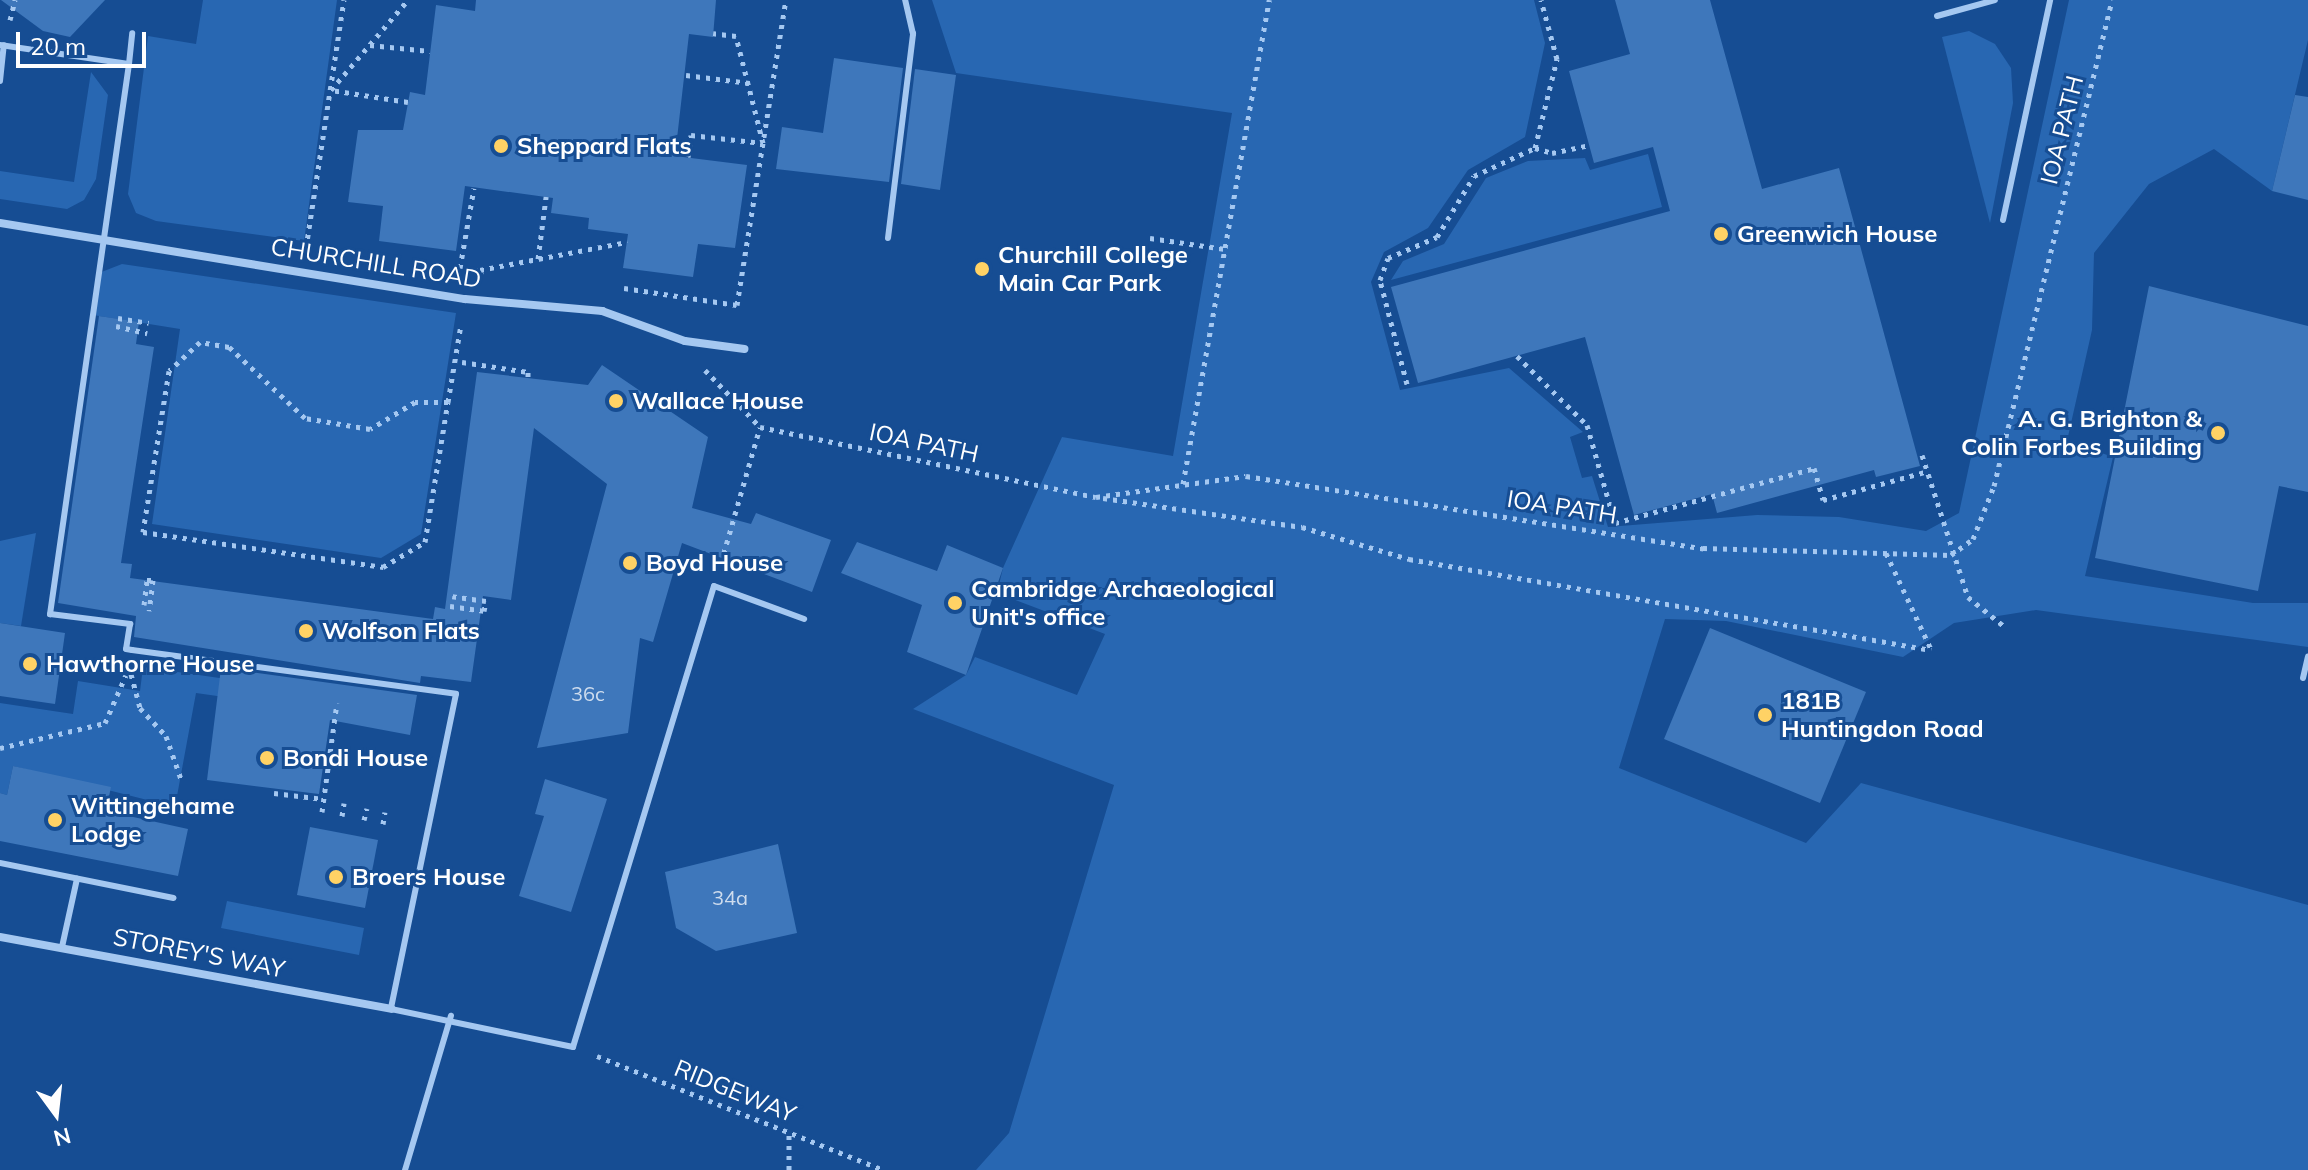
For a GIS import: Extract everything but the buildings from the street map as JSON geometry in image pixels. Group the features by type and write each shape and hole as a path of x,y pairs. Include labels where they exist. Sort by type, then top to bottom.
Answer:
{"street":[{"name":"CHURCHILL ROAD","path":"0,223 465,299 602,311 685,341 744,349"},
{"name":"STOREY'S WAY","path":"0,937 391,1009"}],"lane":[{"path":"888,238 913,34 905,0"},
{"path":"1937,16 1995,0"},
{"path":"2003,220 2050,0"},
{"path":"132,33 107,240 50,614 130,624 126,649 456,694 391,1009 451,1016 573,1047 714,586 804,619"},
{"path":"0,81 2,45 129,64"},
{"path":"2303,678 2308,657"},
{"path":"0,863 173,898"},
{"path":"62,947 77,879"},
{"path":"405,1170 451,1016"}],"path":[{"path":"0,19 12,21 15,0"},
{"path":"301,273 344,0"},
{"path":"331,90 408,0"},
{"path":"616,287 737,305 786,0"},
{"path":"1183,484 1269,0"},
{"path":"1535,148 1557,59 1541,0"},
{"name":"IOA PATH","path":"760,427 1096,497 1246,476 1703,548 1951,555 1973,539 1994,486 2112,0"},
{"path":"713,33 736,36 763,143"},
{"path":"369,45 430,51"},
{"path":"686,75 750,83"},
{"path":"331,90 408,102"},
{"path":"688,157 691,135 763,143"},
{"path":"1407,384 1380,280 1388,258 1437,237 1474,176 1535,148 1552,153 1589,145"},
{"path":"460,268 474,188"},
{"path":"538,259 546,197"},
{"path":"1150,238 1225,249"},
{"path":"479,270 627,242"},
{"path":"306,248 321,250"},
{"path":"444,266 509,274"},
{"path":"448,402 415,402 370,429 305,418 229,347 200,342 169,371 143,532 383,567 425,542 465,299"},
{"path":"147,333 115,328 117,318 149,323"},
{"path":"685,341 760,427 714,586"},
{"path":"1517,356 1587,425 1615,523 1814,468 1823,500 1925,472"},
{"path":"462,362 528,372 528,378"},
{"path":"1922,455 1951,555 1968,597 2005,627"},
{"path":"1096,497 1302,527 1409,559 1931,650 1886,553"},
{"path":"144,605 153,580 148,619"},
{"path":"450,606 484,611 486,601 452,596"},
{"path":"0,748 105,723 130,667 132,650"},
{"path":"130,667 140,708 166,736 181,779"},
{"path":"322,812 336,710"},
{"path":"274,793 324,799"},
{"path":"342,816 344,803"},
{"path":"364,820 367,808"},
{"path":"383,824 385,812"},
{"name":"RIDGEWAY","path":"573,1047 883,1170"},
{"path":"789,1132 789,1170"}],"shaded area":[{"path":"203,0 337,0 304,241 156,221 136,213 128,194 148,36 196,44"},
{"path":"932,0 1534,0 1545,43 1525,137 1468,170 1428,228 1384,252 1371,282 1400,390 1509,368 1583,432 1570,437 1582,478 1592,476 1608,527 1757,515 1839,517 1926,531 1959,513 2069,0 2308,0 2308,40 2272,191 2214,149 2149,184 2094,253 2092,330 2067,441 2113,457 2085,576 2253,603 2308,603 2308,647 2036,610 1954,623 1903,657 1726,621 1665,619 1619,768 1806,843 1861,783 2308,905 2308,1170 976,1170 1009,1133 1114,785 913,709 966,675 975,657 1077,695 1105,634 997,593 1003,568 1062,437 1173,456 1232,113 956,73"},
{"path":"1969,31 1995,44 2011,68 2013,103 1990,223 1942,37"},
{"path":"91,72 108,95 96,179 84,200 67,209 0,199 0,171 74,182"},
{"path":"1648,154 1662,207 1391,280 1403,261 1444,244 1486,178 1528,161 1585,158 1590,170"},
{"path":"122,264 456,313 421,534 381,558 152,524 180,329 93,315 99,273"},
{"path":"36,533 21,626 0,623 0,541"},
{"path":"143,667 332,694 330,712 196,693 175,807 13,766 7,795 0,793 0,703 73,714 78,681 140,691"},
{"path":"227,901 364,928 359,955 221,928"}],"place":[{"name":"Sheppard Flats","path":"501,146"},
{"name":"Greenwich House","path":"1721,234"},
{"name":"Churchill College Main Car Park","path":"982,269"},
{"name":"Wallace House","path":"616,401"},
{"name":"A. G. Brighton & Colin Forbes Building","path":"2218,433"},
{"name":"Boyd House","path":"630,563"},
{"name":"Cambridge Archaeological Unit's office","path":"955,603"},
{"name":"Wolfson Flats","path":"306,631"},
{"name":"Hawthorne House","path":"30,664"},
{"name":"181B Huntingdon Road","path":"1765,715"},
{"name":"Bondi House","path":"267,758"},
{"name":"Wittingehame Lodge","path":"55,820"},
{"name":"Broers House","path":"336,877"}]}
